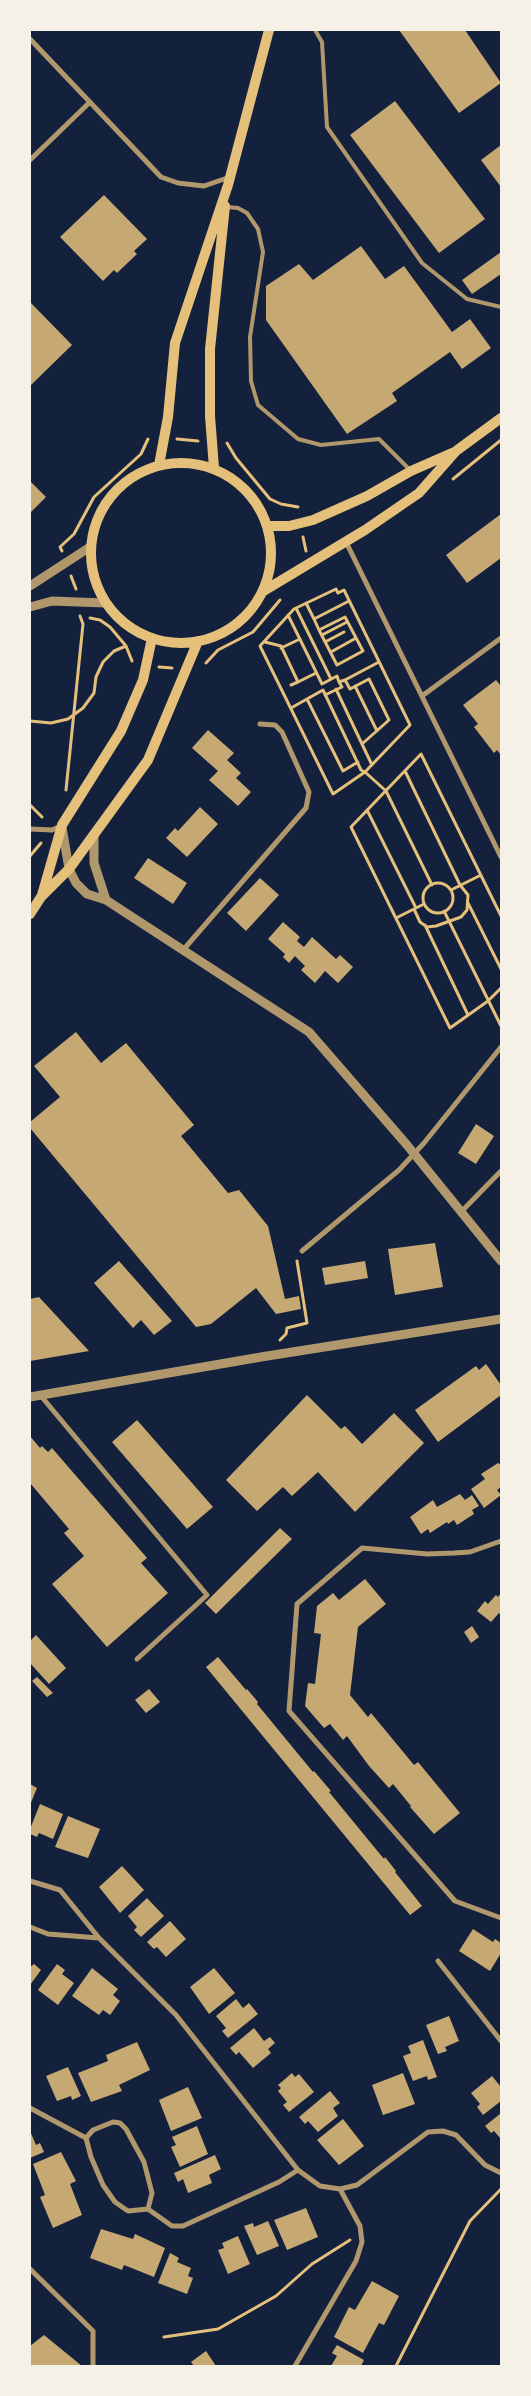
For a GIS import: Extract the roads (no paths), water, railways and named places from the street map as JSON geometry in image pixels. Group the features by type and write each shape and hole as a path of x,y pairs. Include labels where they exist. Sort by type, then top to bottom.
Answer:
{"main road":[{"path":"159,465 175,343 229,181 269,30"},
{"path":"214,468 210,416 210,349 229,181"},
{"path":"262,592 346,542 419,493 456,451 501,418"},
{"path":"267,526 278,527 301,524 367,496 410,471 456,451"},
{"path":"187,462 214,468 232,478 247,491 259,507 267,526 271,548 270,571 262,592 246,615 224,632 198,642 174,643 152,638 126,624 105,603 93,576 90,547 96,519 111,494 133,476 159,465 187,462"},
{"path":"42,897 62,826 121,731 143,680 152,638"},
{"path":"30,914 42,897 69,869 148,760 198,642"}],"street":[{"path":"30,39 161,177 178,183 204,186 229,181"},
{"path":"30,160 90,102"},
{"path":"346,542 501,857"},
{"path":"30,586 90,547"},
{"path":"30,607 52,601 73,600 105,603"},
{"path":"422,696 501,638"},
{"path":"184,949 306,808 309,792 282,732 275,725 260,724"},
{"path":"30,829 52,830 62,826 69,869 76,883 87,894 106,900 309,1032 414,1154 501,1261"},
{"path":"94,834 94,863 106,900"},
{"path":"302,1251 399,1170 501,1047"},
{"path":"461,1212 501,1171"},
{"path":"30,1397 261,1357 501,1319"},
{"path":"40,1395 207,1595 136,1659"},
{"path":"501,1541 470,1552 454,1553 427,1554 362,1548 297,1604 289,1711 454,1901 501,1918"},
{"path":"30,1881 60,1890 99,1938 176,2015 298,2170 320,2186 340,2190 357,2185 428,2132 443,2131 456,2135 485,2165 501,2174"},
{"path":"30,1927 48,1934 99,1938"},
{"path":"438,1961 501,2041"},
{"path":"30,2108 86,2138 91,2157 104,2186 115,2202 128,2210 148,2209 172,2226 183,2226 278,2182 298,2170"},
{"path":"86,2138 93,2130 113,2122 120,2123 126,2129 144,2162 152,2193 148,2209"},
{"path":"296,2366 356,2261 362,2242 360,2226 340,2190"},
{"path":"30,2269 92,2330 93,2366"}],"lane":[{"path":"315,30 322,42 327,127 422,263 467,299 501,307"},
{"path":"225,206 238,208 247,213 258,229 263,252 250,337 251,381 258,405 298,439 321,445 379,438 410,471"}]}
